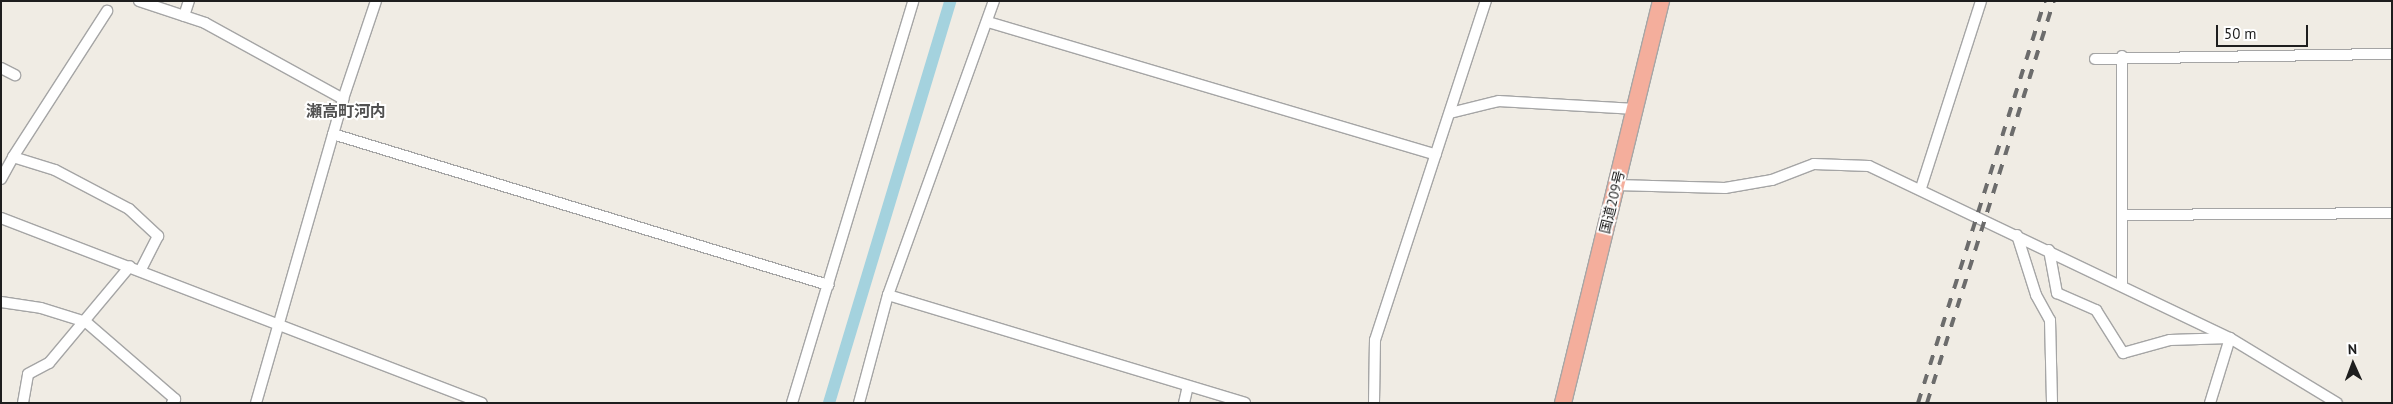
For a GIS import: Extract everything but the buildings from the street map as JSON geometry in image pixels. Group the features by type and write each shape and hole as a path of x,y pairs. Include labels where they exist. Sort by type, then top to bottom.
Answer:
{"highway":[{"name":"国道209号","path":"1563,403 1661,1"}],"street":[{"path":"140,1 205,23 343,99"},
{"path":"184,16 189,1"},
{"path":"256,403 343,99 376,1"},
{"path":"792,403 913,1"},
{"path":"859,403 888,295 994,1"},
{"path":"1374,403 1375,340 1486,1"},
{"path":"1921,188 1981,1"},
{"path":"1,179 13,157 107,11"},
{"path":"988,22 1436,155"},
{"path":"2095,58 2122,56 2392,54"},
{"path":"2122,56 2122,286"},
{"path":"1,68 15,76"},
{"path":"1450,113 1500,101 1635,109"},
{"path":"333,134 828,285"},
{"path":"13,157 55,170 129,210 158,236 141,270"},
{"path":"1616,185 1725,188 1772,180 1814,164 1869,166 1921,188 2230,338 2337,403"},
{"path":"2122,215 2392,213"},
{"path":"1,218 141,270 482,403"},
{"path":"2017,234 2036,295 2050,320 2052,403"},
{"path":"2049,250 2057,294 2096,310 2123,353 2170,340 2230,338"},
{"path":"23,403 28,374 49,363 86,322 130,266"},
{"path":"888,295 1245,403"},
{"path":"1,302 41,308 86,322 175,399 172,403"},
{"path":"2210,403 2230,338"},
{"path":"1184,403 1188,386"}],"waterway":[{"path":"829,403 950,1"}],"railway":[{"path":"1918,403 2045,1"},
{"path":"1927,403 2054,1"}],"district":[{"name":"瀬高町河内","path":"346,111"}]}
